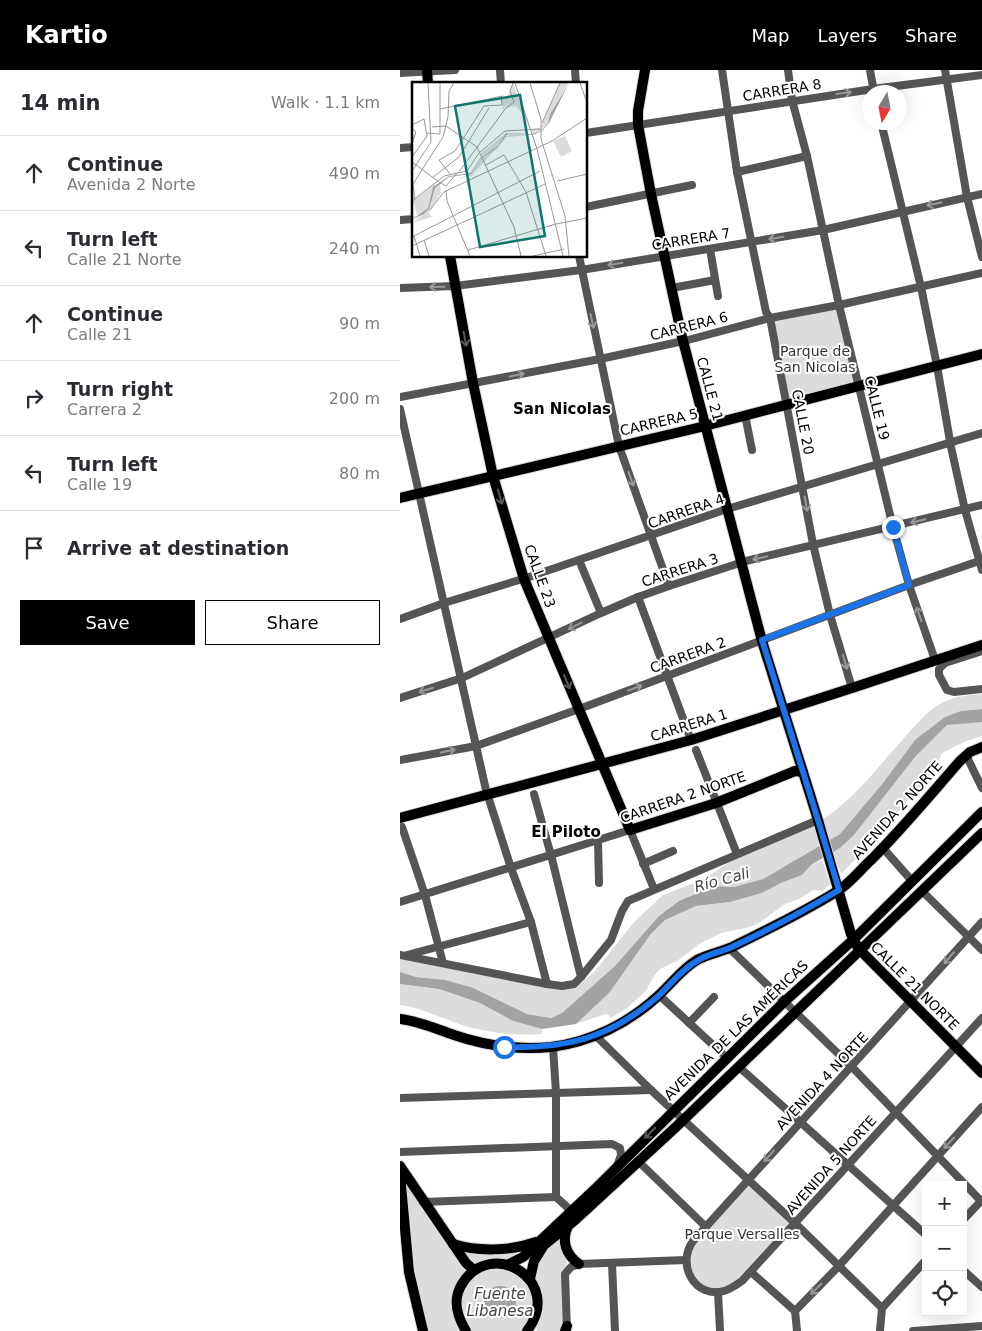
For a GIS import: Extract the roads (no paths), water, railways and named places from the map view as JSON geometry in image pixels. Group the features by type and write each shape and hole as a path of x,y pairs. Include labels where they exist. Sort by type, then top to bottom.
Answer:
{"main road":[{"name":"CALLE 21","path":"646,70 638,111 638,125 651,194 683,341 762,640 783,710"},
{"name":"CALLE 23","path":"450,258 473,383 493,476 524,579 630,830"},
{"name":"CARRERA 5","path":"400,498 705,426 982,354"},
{"name":"CARRERA 1","path":"401,824 488,795 691,740 982,645"},
{"name":"CALLE 21 NORTE","path":"783,710 799,768 818,820 853,940 860,950 982,1073"},
{"name":"AVENIDA 2 NORTE","path":"400,1019 425,1024 455,1036 490,1045 531,1048 553,1047 596,1036 632,1016 698,960 778,925 839,890 883,848 966,755 982,747"},
{"name":"CARRERA 2 NORTE","path":"630,830 716,803 799,768"},
{"name":"AVENIDA DE LAS AMÉRICAS","path":"507,1265 522,1257 570,1212 785,1001 853,940 982,812"},
{"name":"AVENIDA DE LAS AMÉRICAS","path":"530,1279 534,1261 541,1250 684,1120 982,833"},
{"path":"400,1166 466,1263 474,1270"},
{"path":"400,1175 409,1272 423,1331"},
{"path":"568,1226 565,1234 565,1248 569,1255 579,1264"},
{"path":"453,1244 467,1248 499,1248 522,1247 539,1241"},
{"path":"466,1331 458,1318 457,1295 465,1278 474,1270 489,1264 507,1265 517,1269 530,1279 538,1298 535,1318 537,1331"},
{"path":"527,1331 535,1318"}],"street":[{"path":"400,73 455,70"},
{"name":"CALLE 20","path":"722,70 738,172 766,312 770,318 788,405 813,544 830,615 852,688"},
{"name":"CALLE 19","path":"788,70 792,100 807,156 839,305 893,527 909,585 935,660"},
{"path":"870,70 872,85"},
{"path":"945,70 967,197 982,257"},
{"name":"CARRERA 8","path":"907,85 982,75"},
{"name":"CARRERA 8","path":"588,133 792,100 862,91"},
{"path":"883,130 921,287 950,443 965,510 982,570"},
{"path":"738,172 807,156"},
{"path":"588,207 692,185"},
{"name":"CARRERA 7","path":"400,288 455,286 581,270 823,230 982,194"},
{"path":"710,249 718,296"},
{"path":"579,258 619,446 669,586"},
{"name":"CARRERA 6","path":"400,397 600,359 683,341 770,318 839,305 982,272"},
{"path":"672,288 715,280"},
{"path":"400,410 488,795 511,868 531,922 547,984"},
{"path":"745,415 752,450"},
{"name":"CARRERA 4","path":"400,619 444,603 524,579 727,509 982,433"},
{"name":"CARRERA 3","path":"400,698 462,678 549,639 601,613 669,586 742,563 813,544 982,505"},
{"path":"579,560 601,613"},
{"name":"CARRERA 2","path":"400,760 476,746 909,585 981,561"},
{"path":"638,597 691,740"},
{"path":"982,651 946,664 939,669 939,674 947,690 954,692 982,689"},
{"path":"696,750 737,854"},
{"path":"966,755 982,788"},
{"path":"534,794 581,977"},
{"path":"403,955 547,984 562,986 574,984 611,940 622,911 628,901 818,820"},
{"path":"401,824 425,895 443,963"},
{"name":"CARRERA 2 NORTE","path":"400,902 630,830"},
{"name":"CALLE 23","path":"630,830 654,889"},
{"path":"598,840 598,883"},
{"path":"883,848 912,881"},
{"path":"643,864 673,851"},
{"path":"922,891 982,950"},
{"path":"403,955 531,922"},
{"name":"AVENIDA 4 NORTE","path":"686,1260 689,1246 800,1122 852,1068 982,922"},
{"path":"729,948 785,1001 982,1201 967,1216"},
{"path":"659,995 727,1058"},
{"path":"689,1023 714,997"},
{"name":"AVENIDA 5 NORTE","path":"718,1292 733,1288 751,1272 982,1018"},
{"path":"596,1036 651,1090 795,1223 882,1308"},
{"path":"553,1047 556,1093 556,1197"},
{"path":"739,1067 922,1232"},
{"path":"400,1098 651,1090"},
{"path":"795,1311 839,1266 982,1107"},
{"path":"400,1152 615,1144 620,1148 621,1152 617,1166"},
{"path":"639,1162 706,1227"},
{"path":"424,1202 556,1197 570,1212"},
{"path":"566,1329 565,1279 567,1270 579,1264 686,1260 689,1274 698,1285 704,1289 718,1292 720,1331"},
{"path":"612,1264 615,1331"},
{"path":"880,1331 882,1308 922,1264"},
{"path":"964,1271 982,1287"},
{"path":"751,1272 795,1311 797,1331"},
{"path":"913,1331 951,1330 982,1326"}],"water":[{"path":"982,709 982,722 947,725 915,757 854,835 840,848 811,865 802,875 762,893 730,902 696,906 665,920 650,935 609,993 576,1024 542,1029 513,1021 480,1003 439,989 400,984 400,972 416,977 445,980 471,987 527,1014 551,1018 562,1013 615,966 658,917 679,901 715,886 734,887 763,879 840,834 883,783 915,740 945,717 961,711"},
{"name":"Fuente Libanesa","path":"500,1286 512,1290 516,1302 512,1314 500,1318 488,1314 484,1302 488,1290"}],"district":[{"name":"San Nicolas","path":"562,409"},
{"name":"El Piloto","path":"566,832"}],"park label":[{"name":"Parque de San Nicolas","path":"815,360"},
{"name":"Parque Versalles","path":"742,1234"}],"water label":[{"name":"Río Cali","path":"722,880"}]}
